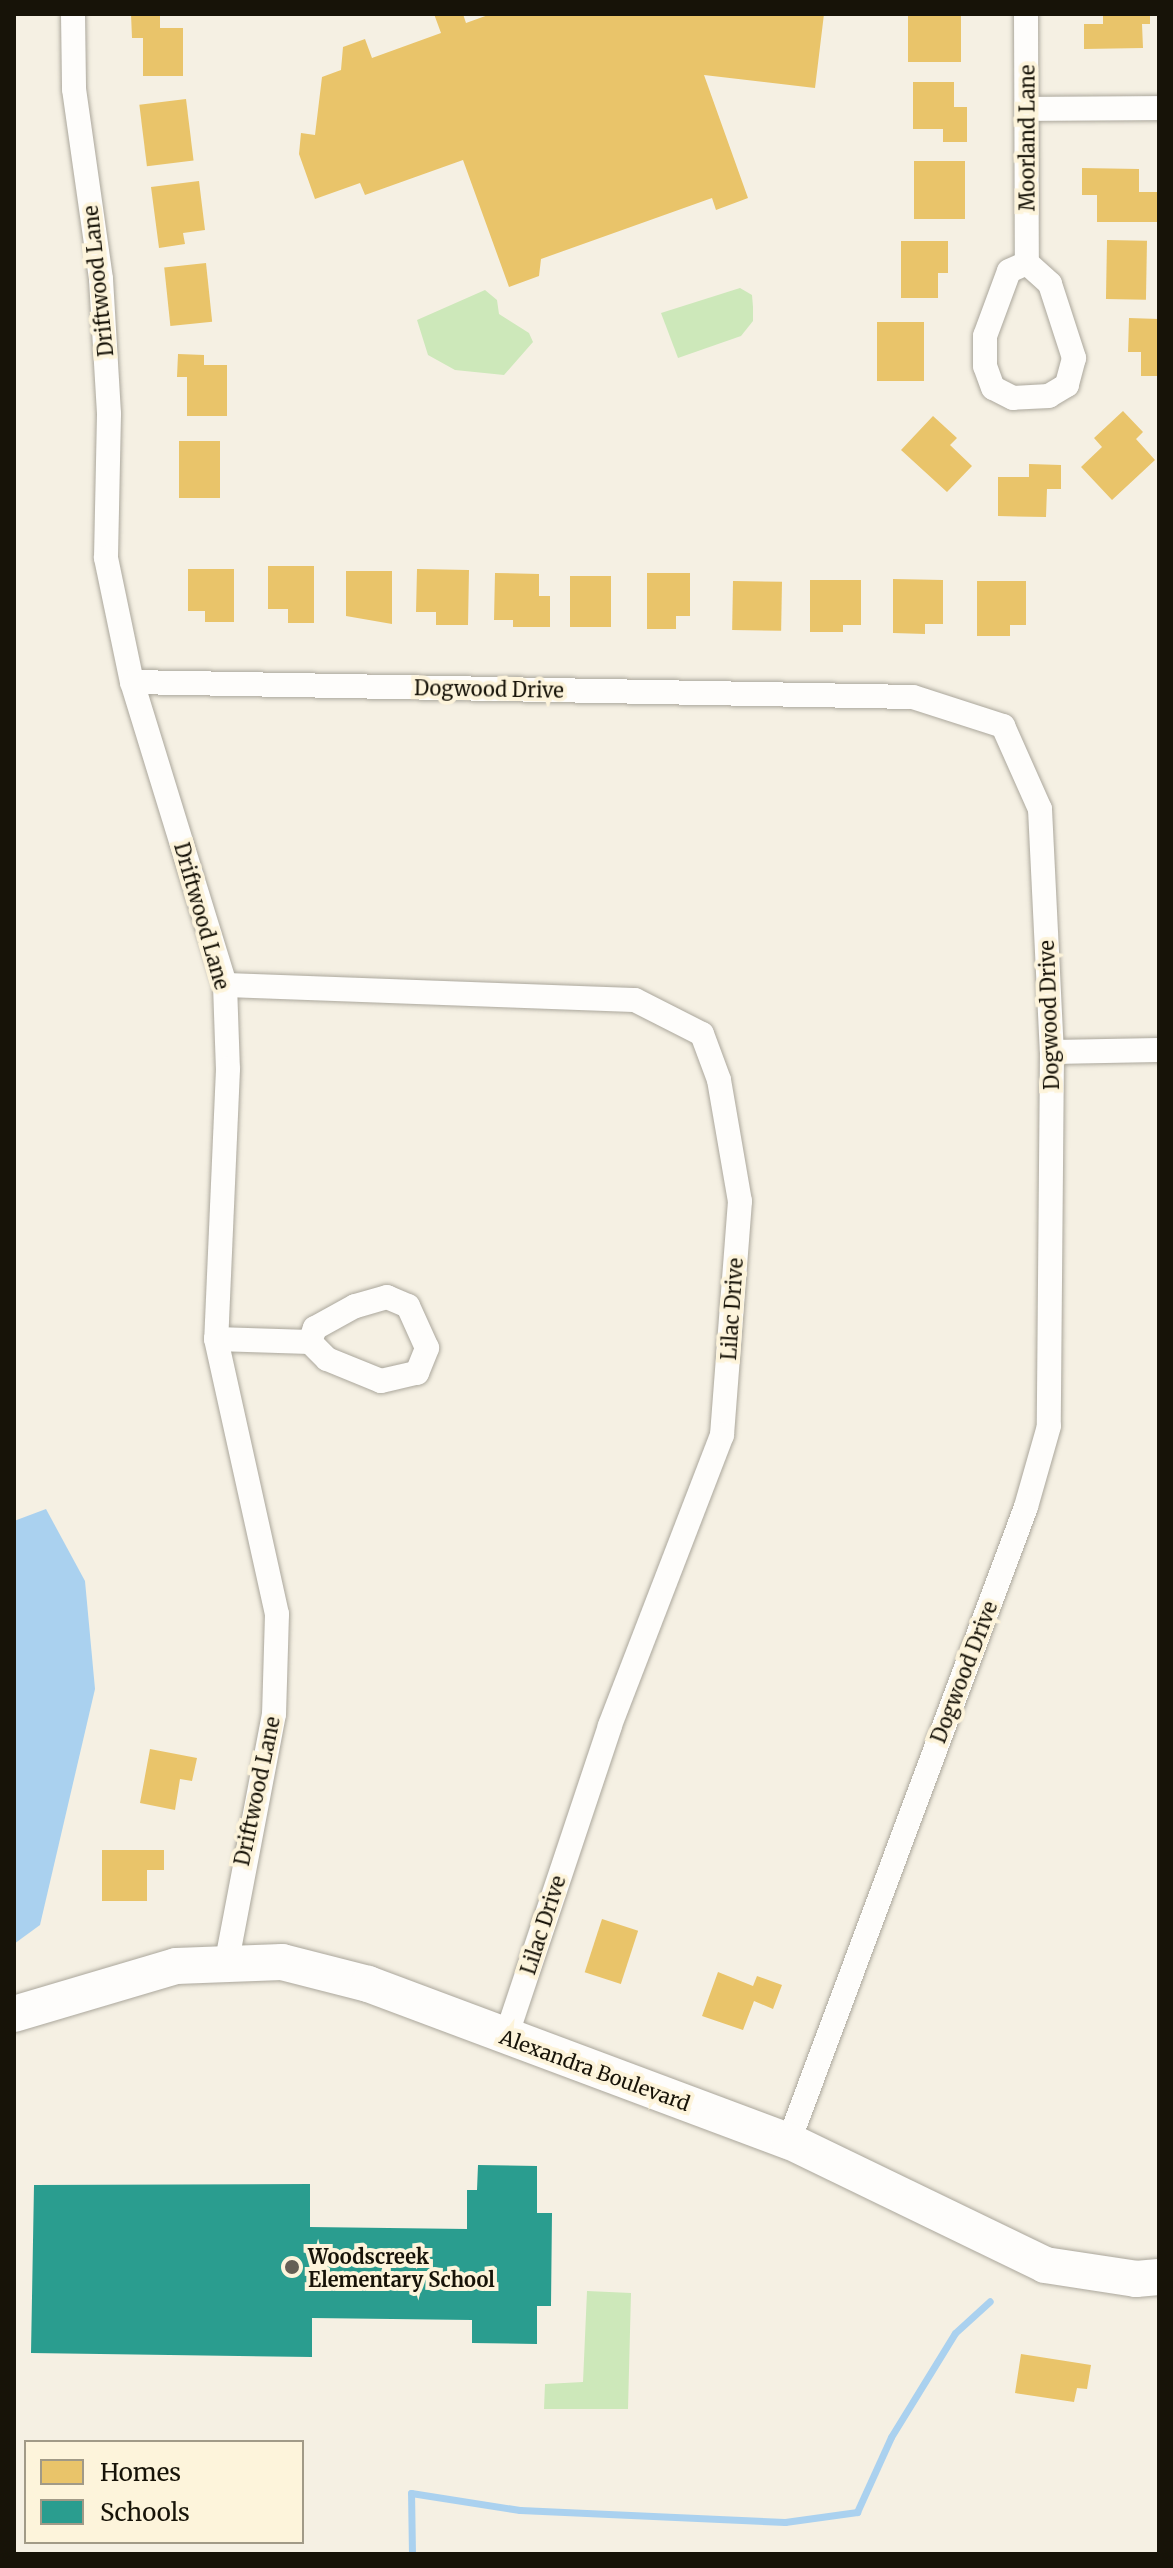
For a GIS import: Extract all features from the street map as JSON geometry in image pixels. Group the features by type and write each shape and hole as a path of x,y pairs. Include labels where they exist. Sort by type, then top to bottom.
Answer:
{"street":[{"name":"Driftwood Lane","path":"73,14 74,89 101,279 109,414 106,558 132,682 225,985 228,1069 216,1339 277,1614 274,1714 227,1961"},
{"name":"Moorland Lane","path":"1026,14 1029,109 1027,263"},
{"path":"1029,109 1159,108"},
{"path":"1027,263 1050,284 1074,358 1067,385 1049,396 1013,398 993,388 985,366 985,336 1009,271 1027,263"},
{"name":"Dogwood Drive","path":"132,682 913,697 1003,726 1040,809 1052,1052 1049,1426 1026,1507 789,2141"},
{"name":"Lilac Drive","path":"225,985 635,1000 702,1034 719,1080 740,1201 722,1435 610,1726 506,2037"},
{"path":"1052,1052 1159,1050"},
{"path":"216,1339 310,1342 327,1359 381,1381 417,1373 427,1348 408,1306 387,1297 355,1306 315,1328 310,1342"},
{"name":"Alexandra Boulevard","path":"14,2014 176,1966 227,1961 282,1962 368,1984 789,2141 1045,2265 1136,2279 1159,2277"}],"green space":[{"path":"740,288 752,295 753,307 753,321 741,336 678,358 661,313"},
{"path":"485,290 497,300 499,314 529,333 533,342 504,375 455,370 428,355 417,320"},
{"path":"587,2291 631,2293 628,2409 544,2409 545,2384 583,2382"}],"water":[{"path":"46,1509 85,1581 95,1689 40,1925 14,1944 14,1521"}],"building: Homes":[{"path":"131,14 160,14 160,28 183,28 183,76 143,76 143,38 132,38"},
{"path":"434,14 463,14 466,23 491,14 824,14 815,88 704,75 748,198 716,210 712,198 541,259 539,276 509,287 463,160 365,195 360,183 315,199 299,154 301,133 315,135 322,77 341,70 343,47 365,39 372,58 441,33"},
{"path":"908,14 961,14 961,62 908,62"},
{"path":"1103,14 1150,14 1150,24 1142,24 1143,48 1084,49 1084,24 1103,24"},
{"path":"913,82 954,82 954,107 967,107 967,142 943,142 943,129 913,129"},
{"path":"186,99 194,161 147,166 139,105"},
{"path":"914,161 965,161 965,219 914,219"},
{"path":"1082,168 1139,169 1139,192 1159,192 1159,222 1097,222 1097,195 1082,195"},
{"path":"199,181 205,230 183,233 185,244 159,248 151,187"},
{"path":"1107,240 1147,241 1146,300 1106,299"},
{"path":"901,241 948,241 948,273 938,273 938,298 901,298"},
{"path":"206,263 212,322 170,326 164,267"},
{"path":"1129,318 1159,319 1159,376 1141,376 1141,352 1128,352"},
{"path":"877,322 924,322 924,381 877,381"},
{"path":"178,354 204,355 204,365 227,365 227,416 187,416 187,377 177,377"},
{"path":"1123,411 1143,432 1136,439 1155,460 1112,500 1081,467 1102,447 1094,438"},
{"path":"933,416 957,438 950,445 972,466 947,492 901,450"},
{"path":"179,441 220,441 220,498 179,498"},
{"path":"1029,464 1061,465 1061,489 1047,489 1046,517 998,516 998,477 1029,477"},
{"path":"268,566 314,566 314,623 288,623 288,609 268,609"},
{"path":"188,569 234,569 234,622 205,622 205,611 188,611"},
{"path":"417,569 469,570 468,625 436,625 436,612 416,612"},
{"path":"346,571 392,571 392,624 346,616"},
{"path":"495,573 539,574 539,596 550,596 550,627 513,627 513,620 494,620"},
{"path":"647,573 690,573 690,616 676,616 676,629 647,629"},
{"path":"570,576 611,576 611,627 570,627"},
{"path":"893,579 943,580 943,624 925,624 925,634 893,633"},
{"path":"810,580 861,580 861,625 843,625 843,632 810,632"},
{"path":"733,581 782,582 781,631 732,630"},
{"path":"977,581 1026,581 1026,625 1010,625 1010,636 977,636"},
{"path":"150,1749 197,1758 192,1781 180,1779 175,1810 140,1803"},
{"path":"102,1850 164,1850 164,1870 147,1870 147,1901 102,1901"},
{"path":"602,1919 638,1931 621,1984 585,1972"},
{"path":"718,1972 753,1986 757,1976 782,1985 773,2009 754,2001 743,2030 702,2016"},
{"path":"1021,2354 1091,2365 1087,2389 1077,2388 1074,2402 1015,2393"}],"building: Schools":[{"name":"Woodscreek Elementary School","path":"478,2165 537,2166 537,2213 552,2213 551,2306 537,2306 537,2344 472,2343 472,2320 312,2318 312,2357 31,2353 34,2185 310,2184 310,2227 467,2229 467,2190 477,2190"}],"waterway":[{"path":"412,2554 411,2493 520,2510 785,2522 857,2512 891,2437 955,2333 990,2301"}],"place":[{"name":"Woodscreek Elementary School","path":"292,2267"}]}
